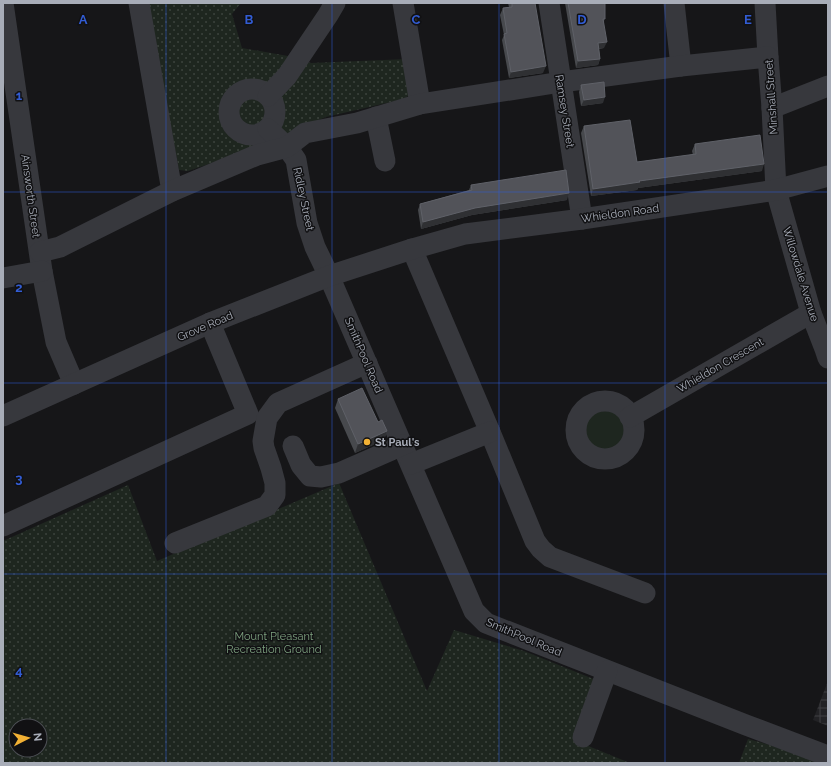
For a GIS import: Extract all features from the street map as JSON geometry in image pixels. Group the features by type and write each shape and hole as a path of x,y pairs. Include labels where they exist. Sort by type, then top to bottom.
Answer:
{"street":[{"name":"Ainsworth Street","path":"3,3 41,262 56,342 74,384"},
{"path":"139,3 172,191"},
{"path":"268,96 287,76 335,3"},
{"path":"403,3 420,104"},
{"name":"Ramsey Street","path":"549,3 582,219"},
{"path":"674,3 681,66"},
{"name":"Minshall Street","path":"765,3 776,190"},
{"path":"3,278 41,262 60,247 172,191 257,155 288,147 305,133 357,123 420,104 561,82 681,66 768,58"},
{"path":"772,108 828,86"},
{"path":"251,88 268,96 275,107 273,122 268,129 262,134 254,136 246,135 236,130 231,124 228,116 229,104 234,97 240,92 251,88"},
{"path":"376,117 385,160"},
{"name":"Ridley Street","path":"268,129 288,147 296,160 307,223 315,247 329,276"},
{"name":"Whieldon Road","path":"412,249 465,234 582,219 776,190 828,176"},
{"name":"Willowdale Avenue","path":"776,190 811,313 828,358"},
{"path":"412,249 535,541 550,557 645,593"},
{"name":"Grove Road","path":"3,416 210,323 329,276 412,249"},
{"name":"SmithPool Road","path":"329,276 474,611 486,623 746,725 825,749"},
{"name":"Whieldon Crescent","path":"630,417 811,313"},
{"path":"3,526 248,414 210,323"},
{"path":"175,543 267,506 274,496 275,483 263,440 267,418 278,403 367,363"},
{"path":"411,464 490,432"},
{"path":"293,446 301,465 310,476 321,477 339,473 403,445"},
{"path":"583,737 607,670"}],"shaded area":[{"path":"828,681 828,726 813,720"}],"green space":[{"path":"147,3 241,3 232,14 242,48 288,56 311,63 408,59 412,93 404,99 326,117 242,153 188,171 179,170"},
{"path":"605,410 613,412 619,416 623,422 625,430 623,438 619,444 613,448 605,450 597,448 591,444 587,438 585,430 587,422 591,416 597,412"},
{"name":"Mount Pleasant Recreation Ground","path":"339,483 427,691 454,630 524,651 596,680 576,741 630,763 3,763 3,541 128,485 157,561"},
{"path":"748,739 770,745 818,763 739,763"}],"building":[{"path":"512,3 535,3 546,66 511,72 504,34 507,33 503,8 512,7"},
{"path":"568,3 605,3 605,19 603,19 607,42 598,43 600,59 578,61"},
{"path":"604,82 605,97 584,100 581,85"},
{"path":"630,120 637,162 696,154 695,144 760,135 764,164 639,181 640,182 593,189 584,126"},
{"path":"566,170 569,193 475,208 423,222 420,204 472,190 471,185"},
{"path":"362,388 378,422 382,420 387,431 358,444 338,399"}],"place":[{"name":"St Paul's","path":"367,442"}]}
